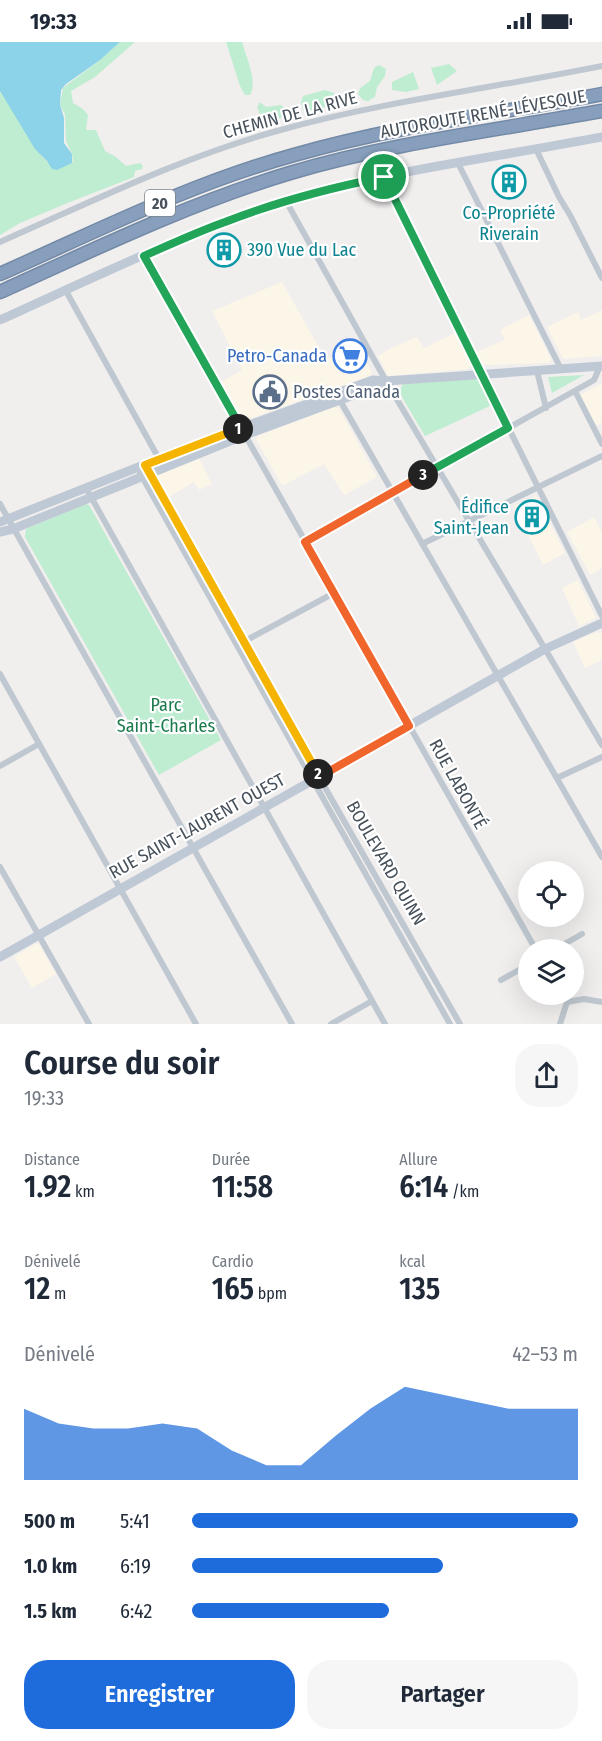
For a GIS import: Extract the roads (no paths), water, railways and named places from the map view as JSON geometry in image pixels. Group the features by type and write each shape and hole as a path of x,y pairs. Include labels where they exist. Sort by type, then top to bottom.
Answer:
{"highway":[{"name":"AUTOROUTE RENÉ-LÉVESQUE","path":"0,274 173,197 280,159 360,138 602,94"},
{"name":"AUTOROUTE RENÉ-LÉVESQUE","path":"0,292 180,212 280,176 387,150 602,111"}],"street":[{"name":"CHEMIN DE LA RIVE","path":"0,242 163,171 274,131 362,110 602,66"},
{"path":"0,320 224,222 286,201 384,177 602,137"},
{"path":"536,149 602,278"},
{"path":"458,163 561,369"},
{"path":"384,177 602,616"},
{"path":"286,201 386,381 602,745"},
{"name":"RUE LABONTÉ","path":"144,256 530,939"},
{"path":"66,291 159,459"},
{"path":"0,532 7,524 373,380 601,366"},
{"path":"305,542 594,380 601,366"},
{"path":"537,371 546,408"},
{"path":"575,391 602,444"},
{"path":"337,395 602,857"},
{"path":"143,470 159,459 243,431"},
{"path":"422,544 602,456"},
{"name":"BOULEVARD QUINN","path":"143,470 244,641 450,1024"},
{"name":"BOULEVARD QUINN","path":"143,470 237,645 460,1024"},
{"path":"88,493 386,1024"},
{"path":"0,504 7,524 292,1024"},
{"path":"237,645 334,593"},
{"name":"RUE SAINT-LAURENT OUEST","path":"0,957 545,649 602,623"},
{"path":"0,674 195,1024"},
{"path":"0,766 39,744"},
{"path":"557,778 602,757"},
{"path":"0,867 89,1024"},
{"path":"573,939 582,934"},
{"path":"501,980 518,971"},
{"path":"584,999 602,1002"},
{"path":"331,1024 372,1001"},
{"path":"560,1024 566,1005"}],"water":[{"path":"0,42 120,42 61,90 60,105 64,118 64,143 72,154 72,163 57,170 52,169 35,149 0,91"}],"place":[{"name":"Co-Propriété Riverain","path":"509,182"},
{"name":"390 Vue du Lac","path":"224,250"},
{"name":"Petro-Canada","path":"350,356"},
{"name":"Postes Canada","path":"270,392"},
{"name":"Édifice Saint-Jean","path":"532,517"}],"park label":[{"name":"Parc Saint-Charles","path":"166,715"}]}
